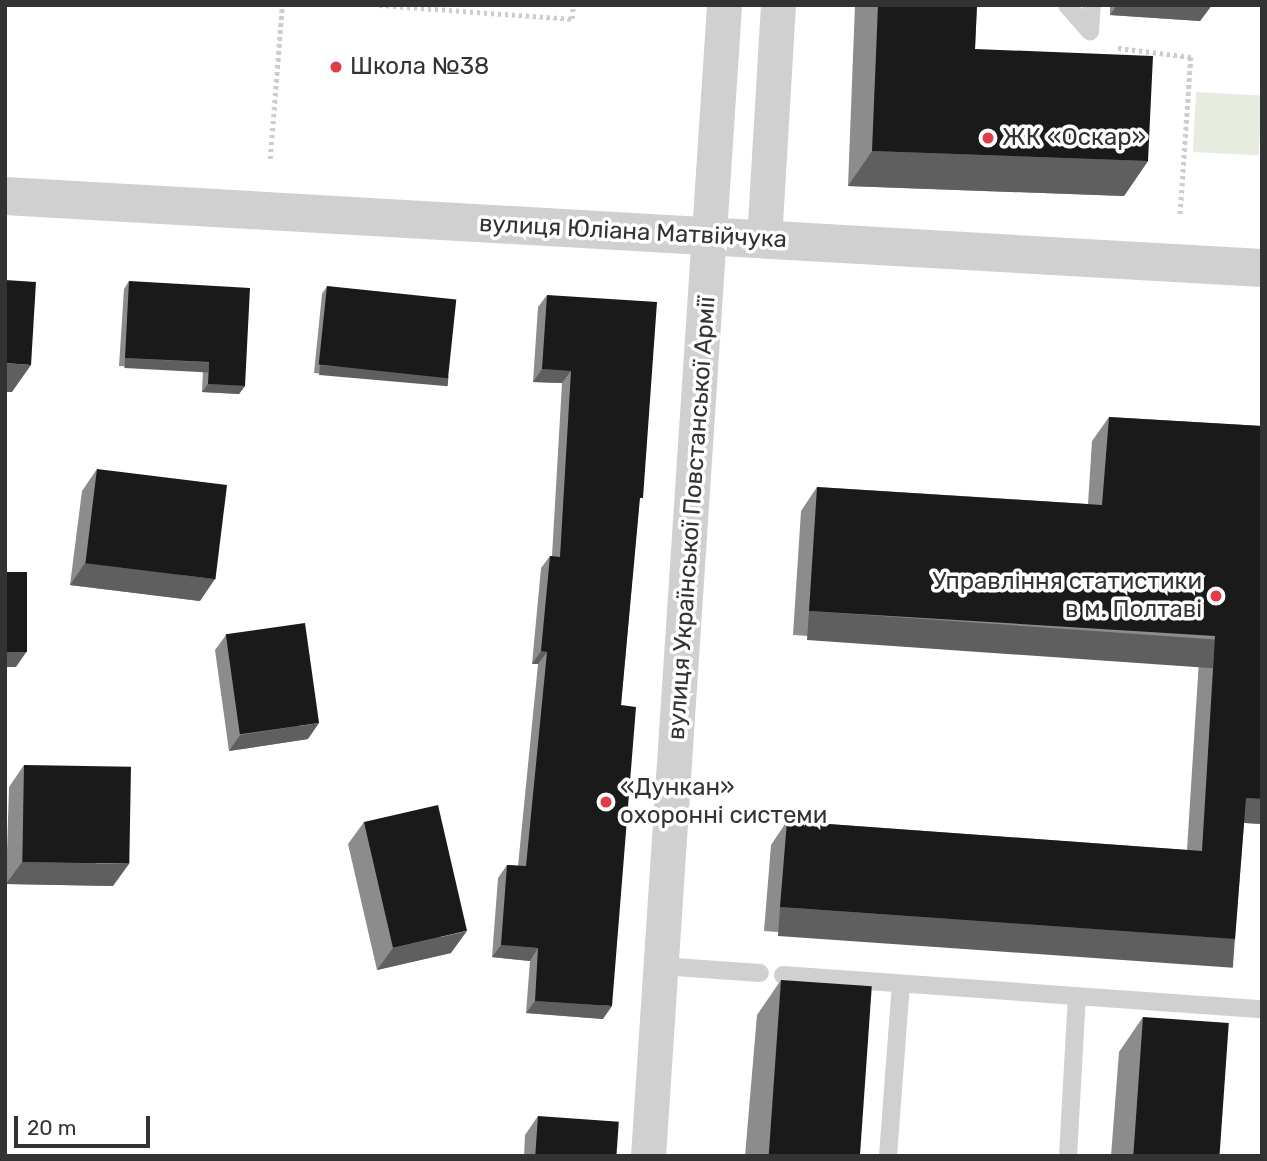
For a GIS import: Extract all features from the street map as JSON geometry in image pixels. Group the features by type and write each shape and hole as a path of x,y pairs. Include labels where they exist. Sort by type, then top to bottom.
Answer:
{"street":[{"name":"вулиця Української Повстанської Армії","path":"648,1156 711,236 724,5"},
{"path":"764,240 778,5"},
{"name":"вулиця Юліана Матвійчука","path":"5,196 1262,268"}],"lane":[{"path":"1067,5 1090,31"},
{"path":"1090,31 1092,5"},
{"path":"661,966 760,973"},
{"path":"783,975 1262,1009"},
{"path":"888,1156 901,984"},
{"path":"1068,1156 1077,996"}],"path":[{"path":"270,159 282,5"},
{"path":"379,5 572,19 573,5"},
{"path":"1090,31 1102,46 1191,57 1180,218"}],"shaded area":[{"path":"1196,92 1262,95 1259,155 1193,152"}],"building":[{"name":"ЖК «Оскар»","path":"878,5 977,5 975,49 1153,56 1148,161 872,151"},
{"path":"5,280 36,282 31,365 5,363"},
{"path":"129,281 250,288 245,386 208,384 209,362 125,358"},
{"path":"327,286 456,300 448,378 319,365"},
{"path":"547,295 657,302 643,498 640,498 621,705 636,707 612,1006 535,1001 538,948 501,945 507,865 526,866 547,652 541,651 550,556 560,557 571,371 542,369"},
{"path":"1109,417 1262,426 1262,799 1246,798 1235,939 780,907 787,821 1202,851 1215,636 809,611 817,487 1102,505"},
{"path":"97,469 227,485 215,579 85,563"},
{"path":"5,572 27,572 27,652 5,652"},
{"path":"305,623 319,723 240,734 226,634"},
{"path":"24,765 131,767 129,864 22,862"},
{"path":"438,805 467,931 393,948 364,822"},
{"path":"781,980 872,986 860,1156 769,1156"},
{"path":"1143,1017 1229,1023 1219,1156 1133,1156"},
{"path":"538,1116 619,1122 616,1156 535,1156"}],"place":[{"name":"Школа №38","path":"336,67"},
{"name":"ЖК «Оскар»","path":"988,138"},
{"name":"Управління статистики в м. Полтаві","path":"1216,596"},
{"name":"«Дункан» охоронні системи","path":"606,802"}]}
